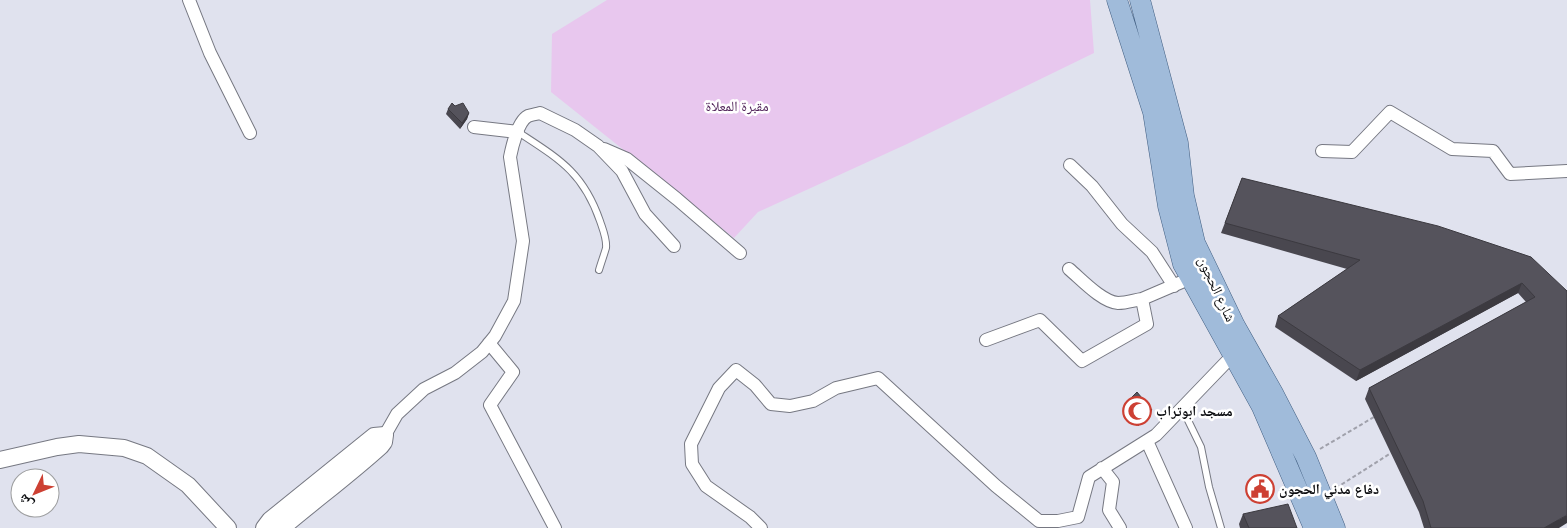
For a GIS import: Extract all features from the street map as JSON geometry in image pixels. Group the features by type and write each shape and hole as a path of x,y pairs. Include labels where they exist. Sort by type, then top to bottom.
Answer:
{"main road":[{"path":"1117,0 1139,36"},
{"path":"1120,0 1139,36"},
{"path":"1139,36 1140,0"},
{"path":"1139,36 1149,0"},
{"name":"شارع الحجون","path":"1139,36 1168,206 1183,264 1182,282 1233,355 1262,407 1314,528"},
{"name":"شارع الحجون","path":"1139,36 1178,143 1184,196 1195,243 1235,326 1306,457 1335,528"}],"street":[{"path":"190,0 210,53 250,133"},
{"path":"1322,151 1352,152 1390,112 1452,149 1493,151 1510,174 1567,171"},
{"path":"282,528 355,470 381,446 398,414 424,389 455,373 482,352 495,336 514,301 522,241 510,157 512,144 526,117 540,113 576,130 598,146 622,171 644,214 674,246"},
{"path":"474,127 518,132"},
{"path":"598,146 627,159 740,253"},
{"path":"1069,269 1097,292 1112,302 1119,303 1142,299 1182,282 1122,224 1092,186 1070,165"},
{"path":"986,340 1040,320 1082,361 1147,324 1142,299"},
{"path":"489,343 513,372 490,405 555,528"},
{"path":"760,528 750,517 706,486 692,464 691,444 719,388 736,370 755,385 770,404 790,406 813,401 836,388 878,378 996,486 1039,521 1058,521 1078,517 1089,477 1156,435 1233,355"},
{"path":"264,528 270,520 374,436 385,436"},
{"path":"1146,441 1186,528"},
{"path":"0,460 64,446 100,445 124,448 146,456 188,485 228,528"},
{"path":"1102,468 1113,482 1109,510 1120,528"}],"lane":[{"path":"518,132 554,156 583,183 594,205 605,236 606,247 598,270"},
{"path":"1182,408 1201,447 1209,486 1221,528"}],"path":[{"path":"1306,457 1374,417"},
{"path":"1323,496 1391,453"}],"green space":[{"name":"مقبرة المعلاة","path":"607,0 1090,0 1094,53 907,144 758,212 734,238 551,92 552,34"}],"building":[{"path":"452,103 455,106 463,103 469,113 462,123 448,109"},
{"path":"1242,178 1438,226 1531,257 1567,291 1567,515 1544,528 1431,528 1423,501 1369,388 1535,297 1522,283 1360,370 1278,316 1360,260 1225,223"},
{"path":"1137,392 1152,410 1140,420 1128,401"},
{"path":"1288,504 1297,528 1249,528 1243,514"}],"place":[{"name":"مسجد ابوتراب","path":"1137,411"},
{"name":"دفاع مدني الحجون","path":"1260,489"}]}
